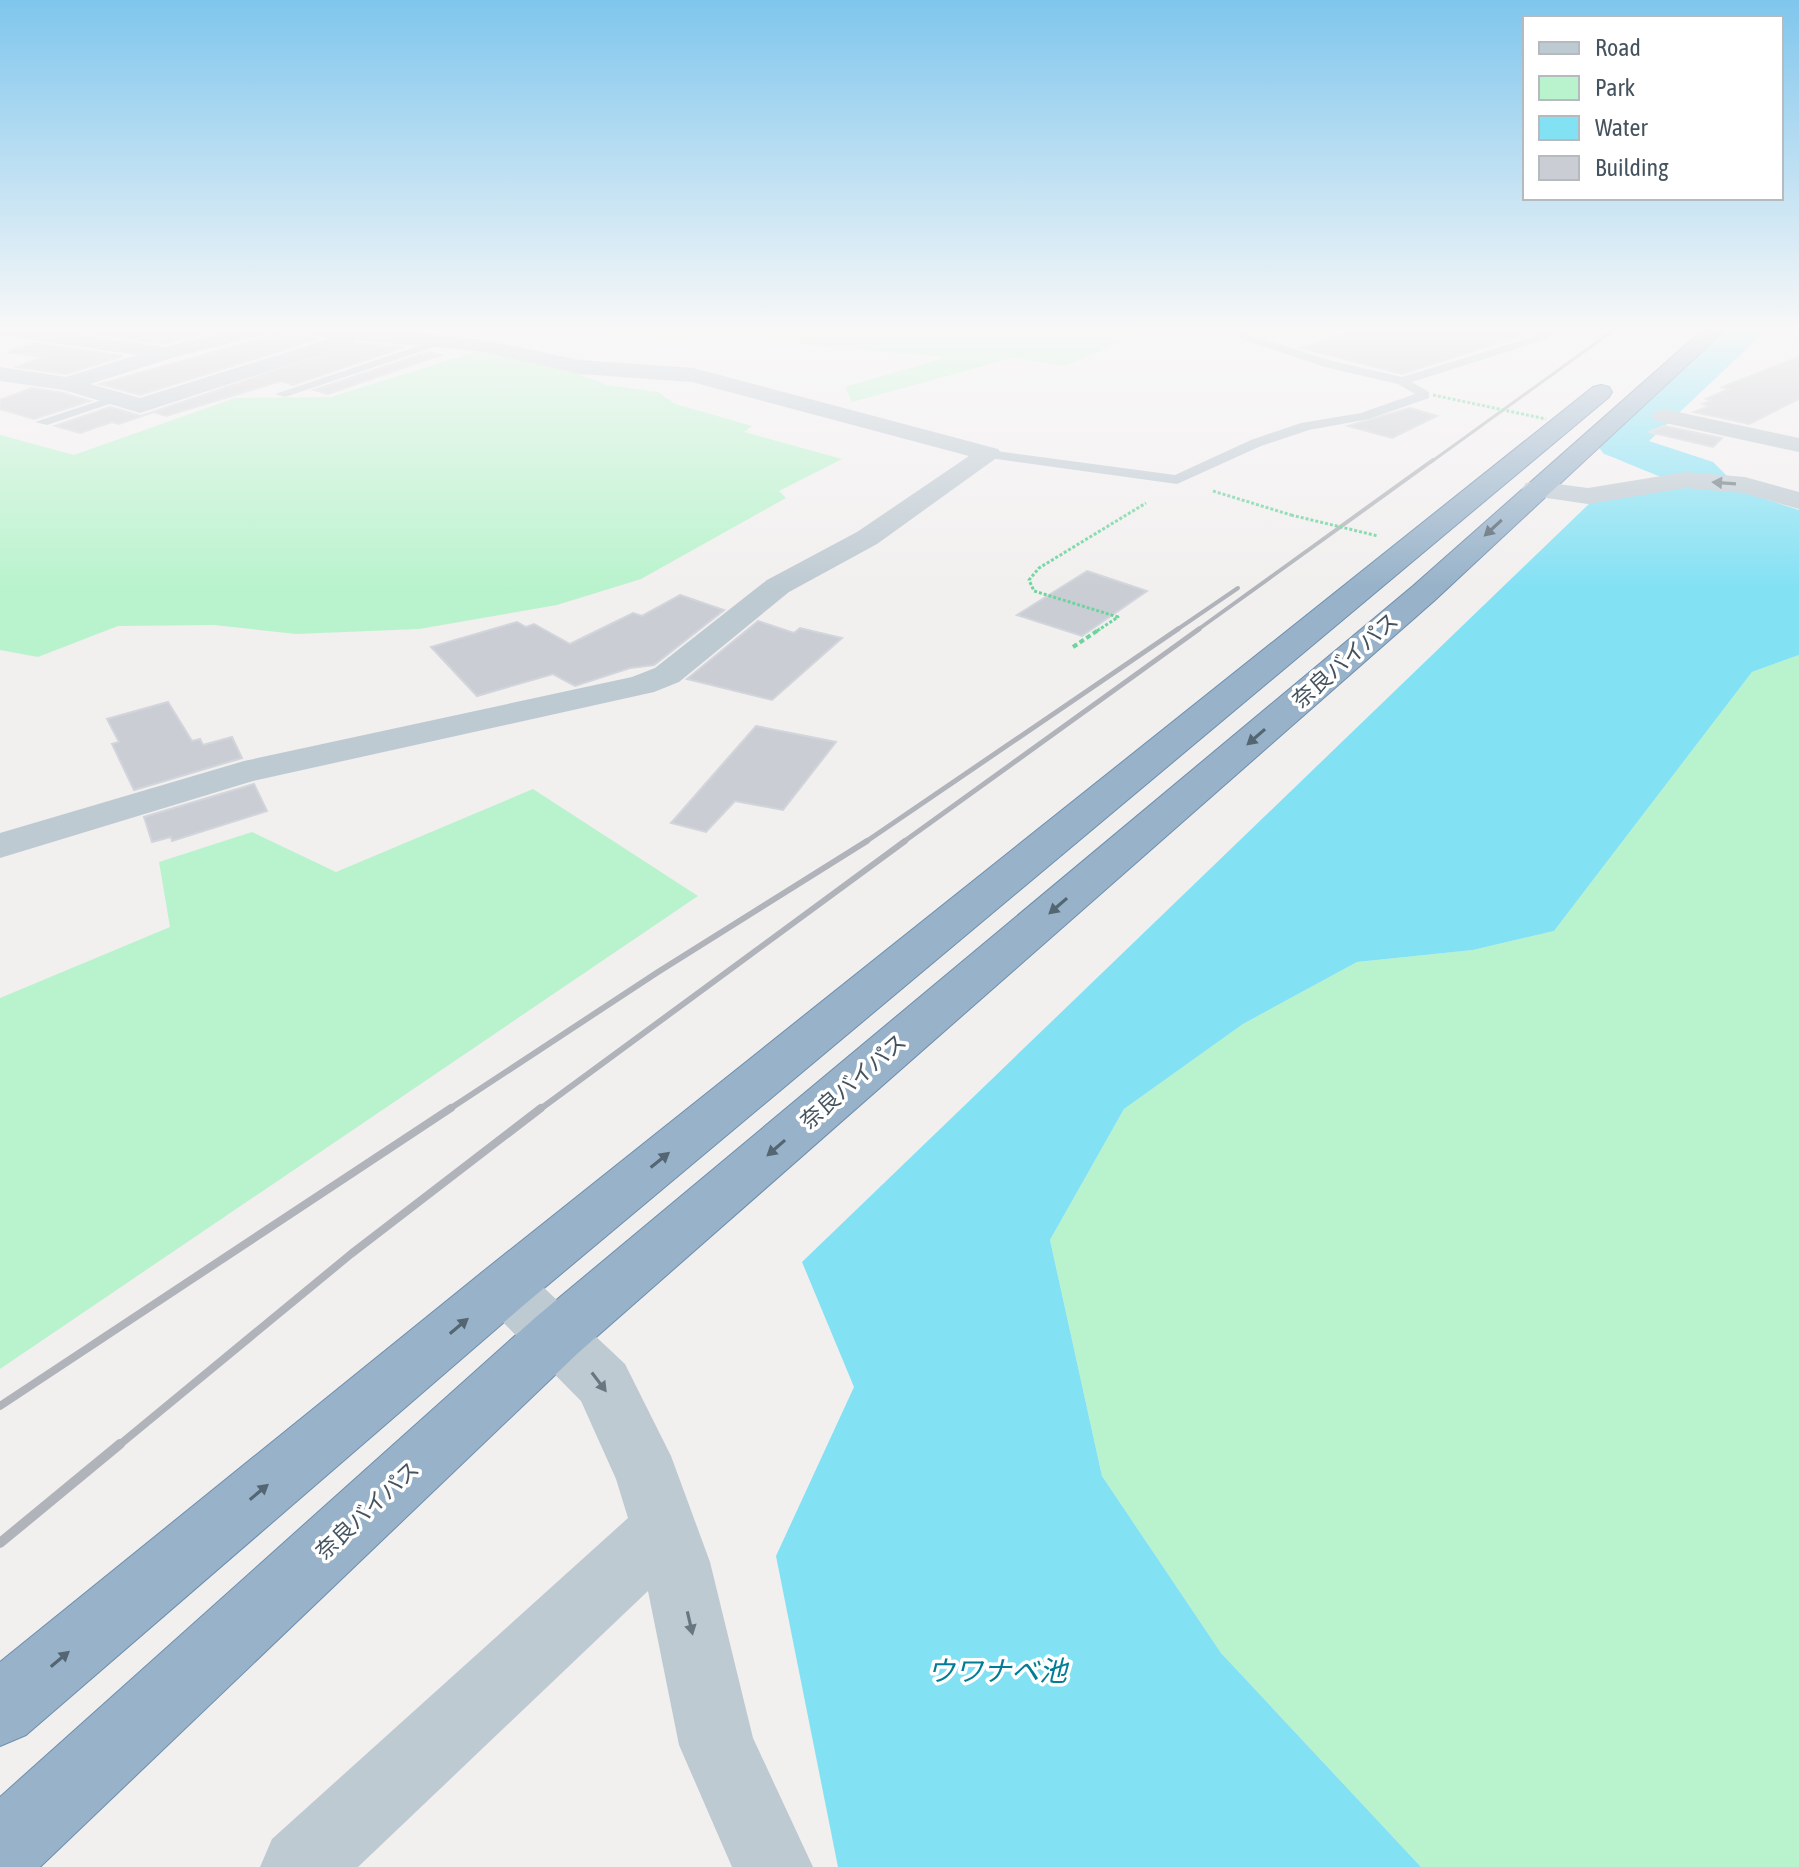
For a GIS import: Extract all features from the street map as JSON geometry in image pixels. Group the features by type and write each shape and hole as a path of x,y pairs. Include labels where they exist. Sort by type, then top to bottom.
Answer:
{"highway":[{"name":"奈良バイパス","path":"0,1709 505,1287 1574,414"},
{"name":"奈良バイパス","path":"0,1850 557,1335 1424,593 1620,414"}],"street":[{"path":"840,414 989,454"},
{"path":"1664,416 1799,445"},
{"path":"0,846 244,772 642,685 667,675 778,586 867,538 989,454"},
{"path":"1535,489 1588,496 1686,480 1745,485 1799,501"},
{"path":"505,1287 603,1383 648,1478 676,1562 717,1745 773,1867"},
{"path":"300,1867 665,1529"}],"lane":[{"path":"42,422 68,414"},
{"path":"989,454 1177,480 1256,443 1306,426 1369,414"}],"path":[{"path":"1523,414 1546,419"},
{"path":"1073,647 1118,617 1034,591 1029,580 1039,568 1173,490 1177,480 1291,515 1378,536"}],"green space":[{"path":"189,414 710,414 752,426 744,432 842,459 779,491 786,498 641,579 557,605 419,629 296,634 214,625 118,626 38,657 0,650 0,435 74,455"},
{"path":"1799,655 1799,1867 1421,1867 1221,1653 1102,1476 1050,1240 1124,1109 1243,1024 1357,962 1473,950 1554,931 1752,672"},
{"path":"533,789 698,896 0,1369 0,998 170,927 159,862 252,832 336,872"}],"water":[{"name":"ウワナベ池","path":"1702,485 1737,490 1799,510 1799,655 1752,672 1554,931 1473,950 1357,962 1243,1024 1124,1109 1050,1240 1102,1476 1221,1653 1421,1867 838,1867 776,1556 854,1387 802,1262 1591,502"}],"building":[{"path":"17,414 49,414 34,419"},
{"path":"89,414 148,414 80,433 55,426"},
{"path":"1389,414 1437,416 1392,438 1348,426"},
{"path":"1704,414 1769,414 1749,424"},
{"path":"1664,426 1722,438 1713,447 1649,432"},
{"path":"1087,571 1147,591 1082,636 1017,615"},
{"path":"680,595 724,610 654,665 630,668 575,686 553,674 477,696 431,647 517,622 526,627 534,624 570,644 633,613 642,616"},
{"path":"758,621 794,633 800,628 842,638 772,700 687,679"},
{"path":"168,702 192,741 200,739 203,745 232,737 242,758 134,790 112,744 119,742 107,719"},
{"path":"756,726 836,742 783,810 735,801 706,832 671,823"},
{"path":"254,784 267,811 172,841 171,837 152,842 144,817"}],"waterway":[{"path":"1654,414 1619,445 1697,472 1706,478"}],"railway":[{"path":"1431,462 1497,414"},
{"path":"1196,631 1433,460"},
{"path":"1175,631 1238,588"},
{"path":"866,842 1178,629"},
{"path":"902,843 1199,629"},
{"path":"539,1110 905,841"},
{"path":"448,1110 658,972 866,842"},
{"path":"0,1406 451,1108"},
{"path":"118,1446 351,1254 541,1108"},
{"path":"0,1543 120,1444"}]}
